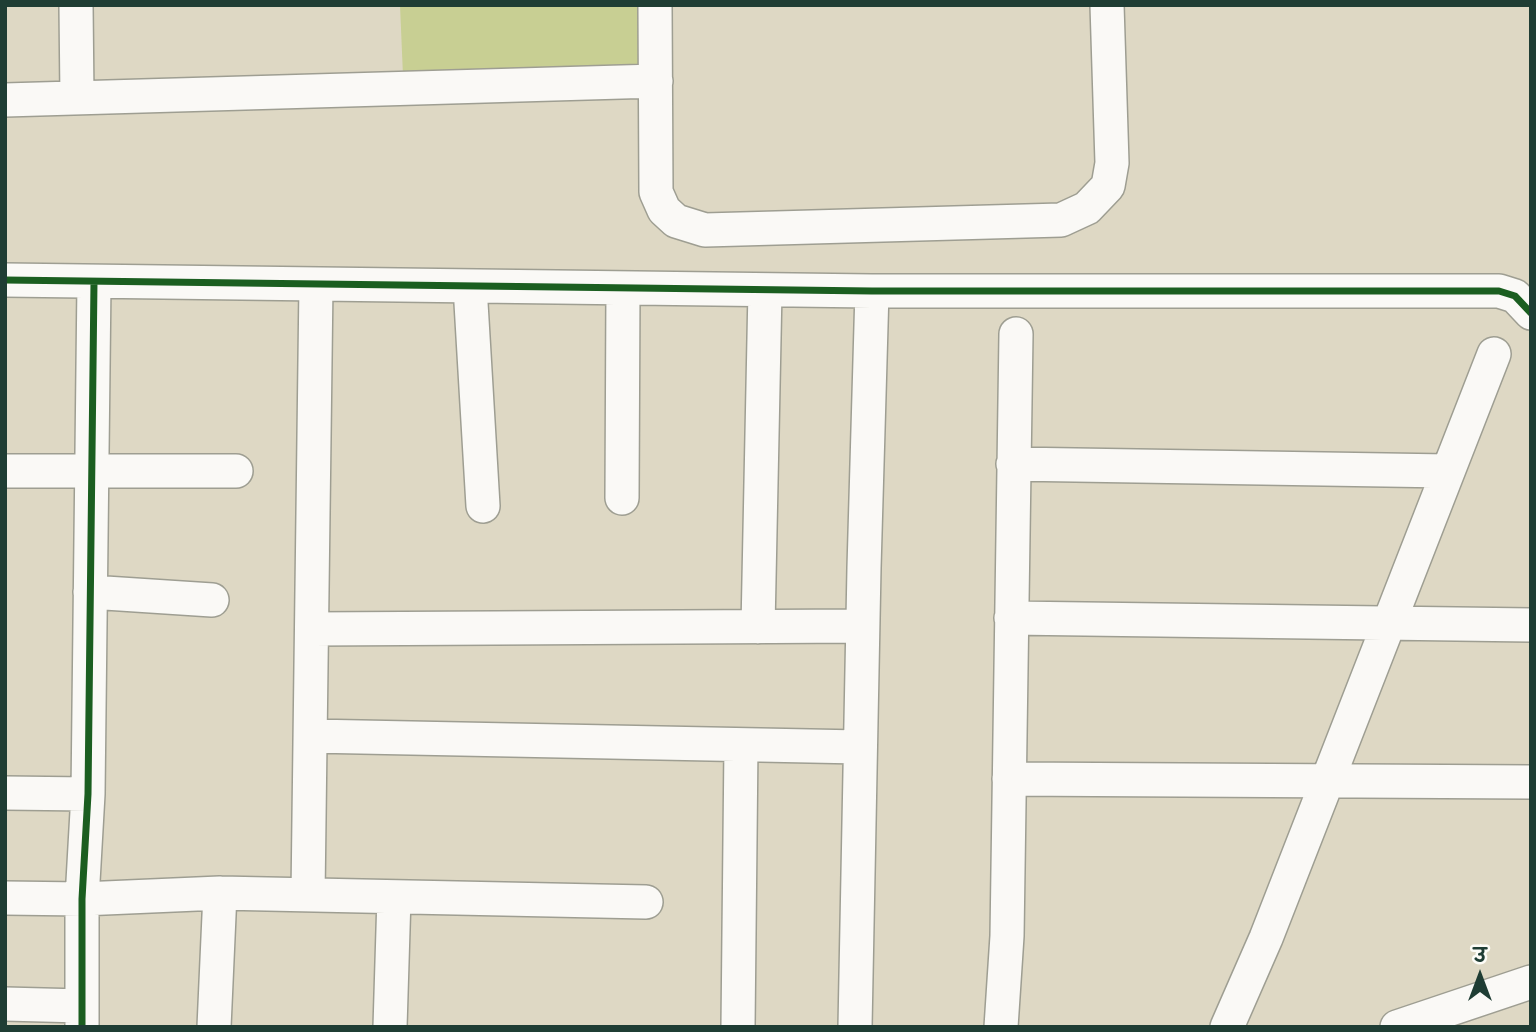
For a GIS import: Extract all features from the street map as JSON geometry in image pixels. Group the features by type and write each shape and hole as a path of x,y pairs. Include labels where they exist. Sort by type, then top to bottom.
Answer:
{"street":[{"path":"76,5 77,98"},
{"path":"655,5 656,192 664,210 676,221 705,230 1061,220 1087,208 1108,186 1112,163 1107,5"},
{"path":"5,100 656,81"},
{"path":"5,281 872,291 1499,291 1515,296 1531,313"},
{"path":"5,1004 82,1016 82,899 88,794 94,282"},
{"path":"308,895 316,284"},
{"path":"470,286 483,506"},
{"path":"622,498 623,288"},
{"path":"758,627 765,290"},
{"path":"855,1027 872,291"},
{"path":"1001,1027 1007,936 1016,334"},
{"path":"1227,1027 1266,938 1494,354"},
{"path":"1013,464 1448,471"},
{"path":"5,471 236,471"},
{"path":"90,592 212,600"},
{"path":"1012,618 1531,625"},
{"path":"312,629 863,626"},
{"path":"311,736 860,747"},
{"path":"738,1027 741,745"},
{"path":"1009,779 1531,782"},
{"path":"5,793 88,794"},
{"path":"215,1027 220,893"},
{"path":"5,898 82,899 220,893 646,902"},
{"path":"390,1027 394,897"},
{"path":"1397,1027 1531,982"}],"green space":[{"path":"400,5 642,5 645,66 403,76"}],"cycle path":[{"path":"5,280 872,291 1499,291 1515,296 1531,313"},
{"path":"82,1027 82,899 88,794 94,282"}]}
